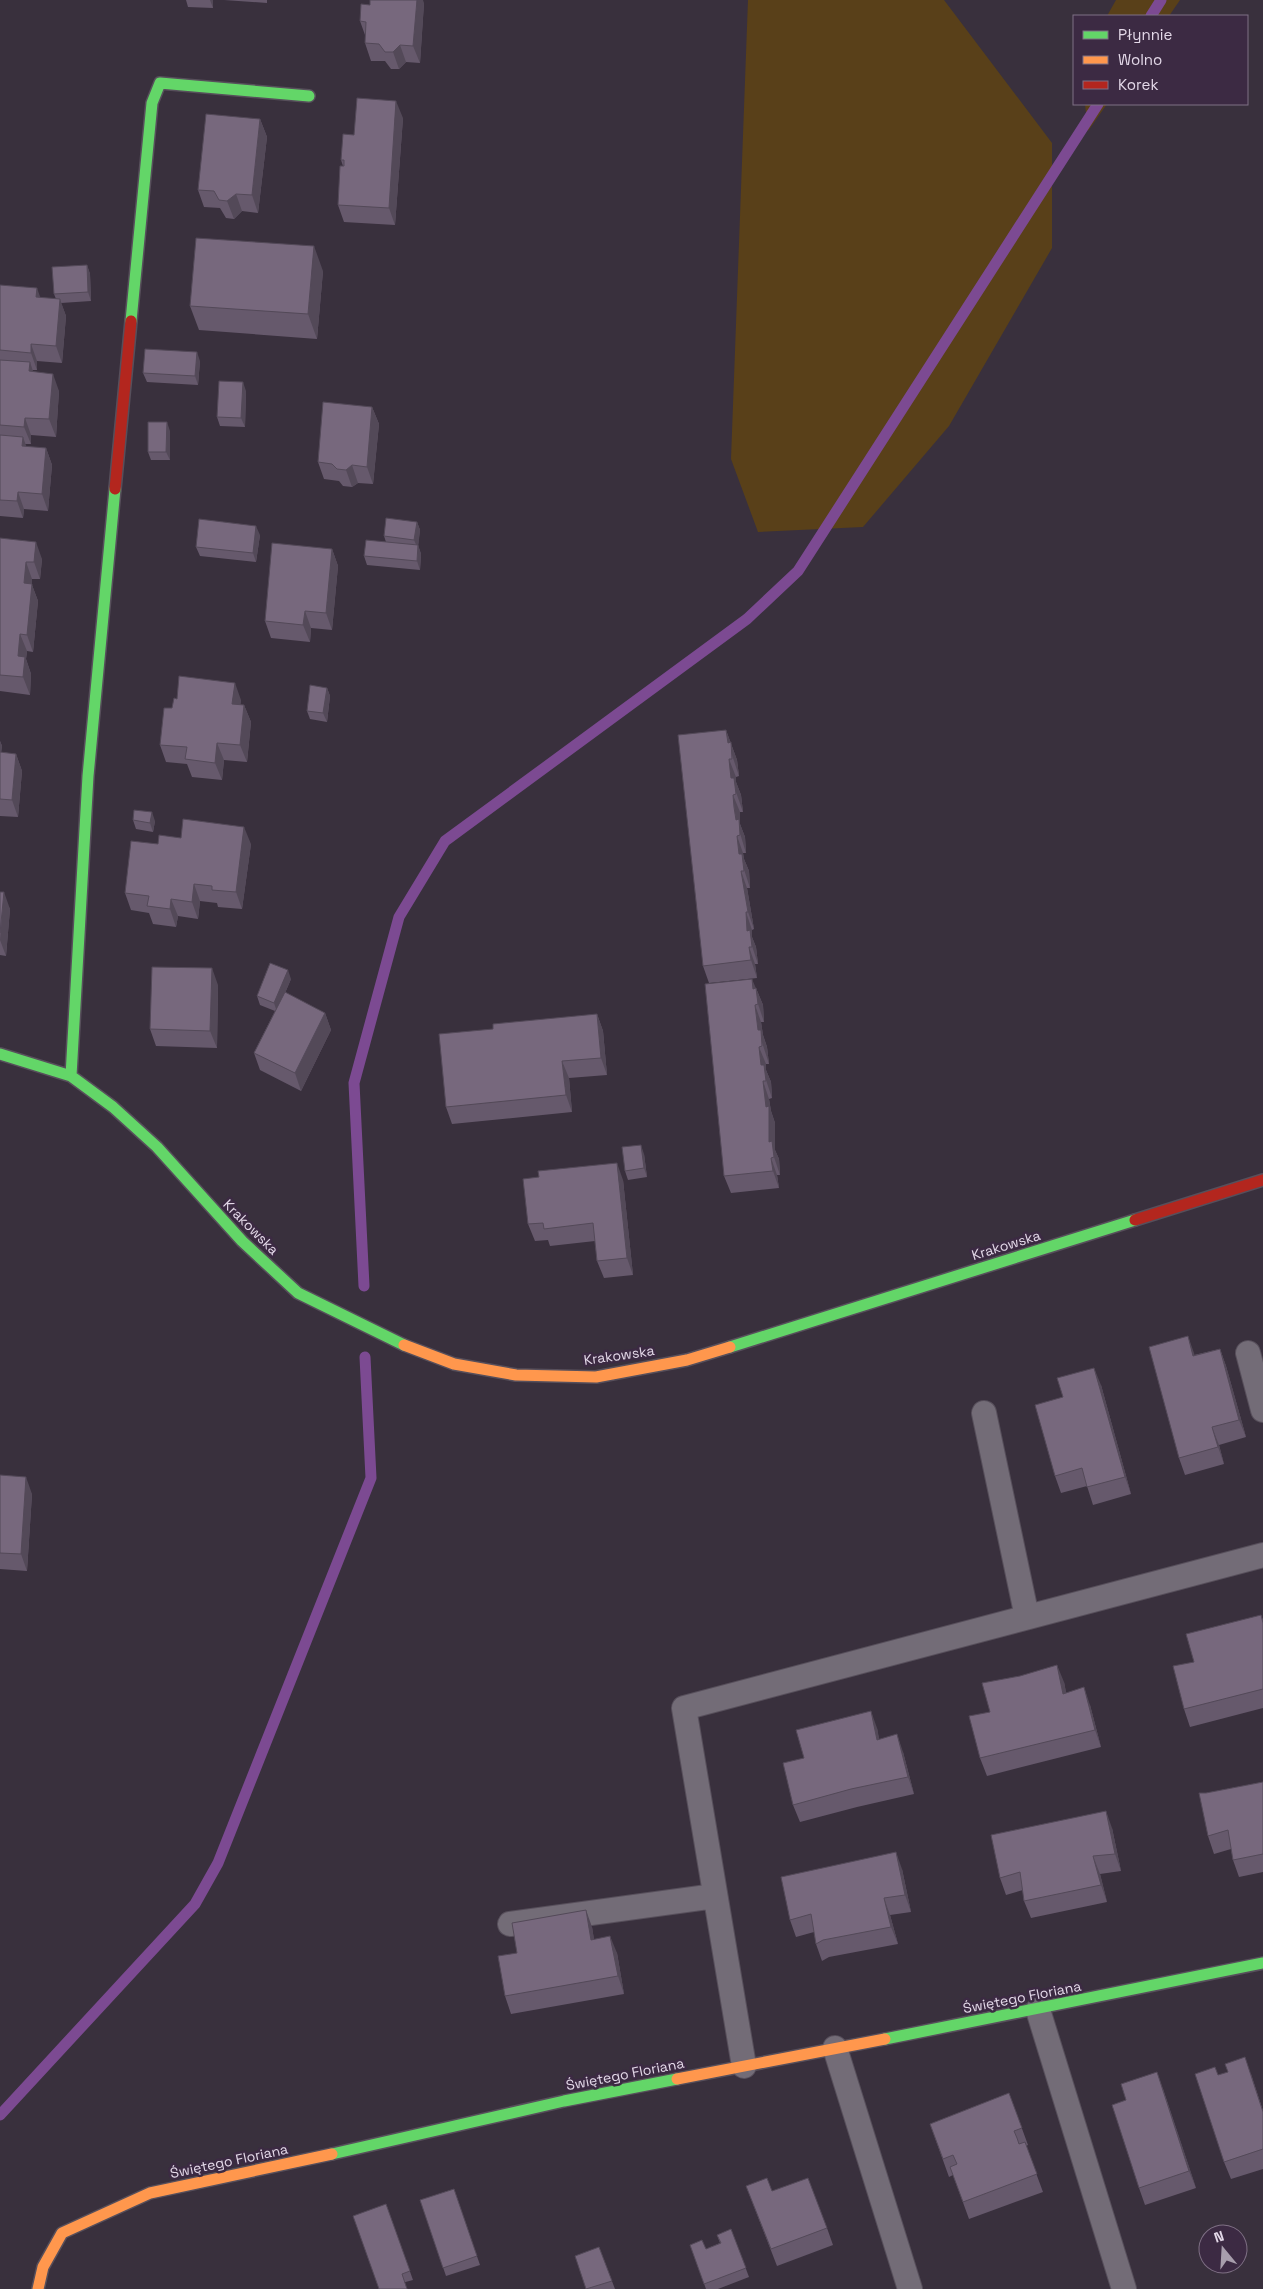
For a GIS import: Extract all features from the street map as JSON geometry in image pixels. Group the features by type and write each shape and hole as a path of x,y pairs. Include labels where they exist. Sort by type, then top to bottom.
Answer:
{"street":[{"path":"72,1076 88,776 152,103 160,83 310,96"},
{"name":"Krakowska","path":"0,1054 72,1076 114,1107 156,1147 242,1241 298,1292 408,1346 454,1364 516,1375 596,1377 687,1360 1263,1180"},
{"name":"Świętego Floriana","path":"38,2289 43,2267 62,2233 150,2193 333,2154 564,2101 1038,2010 1263,1963"}],"lane":[{"path":"1248,1353 1263,1410"},
{"path":"984,1413 1027,1617"},
{"path":"744,2066 684,1708 1263,1555"},
{"path":"510,1924 715,1896"},
{"path":"1038,2010 1124,2289"},
{"path":"835,2048 910,2289"}],"shaded area":[{"path":"748,0 944,0 1052,143 1052,248 949,426 863,527 758,532 731,459"},
{"path":"1116,0 1180,0 1170,15 1108,15"},
{"path":"1085,105 1106,105 1088,131"}],"building":[{"path":"370,0 417,0 413,46 400,45 393,52 385,52 379,44 365,43 366,22 360,21 361,4 370,5"},
{"path":"357,98 396,101 389,208 338,205 340,166 344,166 344,160 341,160 343,134 354,135"},
{"path":"206,114 260,119 252,195 236,194 227,201 219,200 214,191 198,190"},
{"path":"196,238 314,246 308,314 190,306"},
{"path":"87,265 88,292 54,294 52,267"},
{"path":"0,285 37,288 36,297 60,299 56,346 31,344 31,353 0,350"},
{"path":"145,349 197,352 195,376 143,373"},
{"path":"0,360 30,362 29,371 53,374 49,419 25,418 24,427 0,425"},
{"path":"219,381 243,382 241,418 217,417"},
{"path":"323,402 372,407 367,467 352,465 346,470 337,469 332,464 318,462"},
{"path":"148,422 167,422 166,452 148,452"},
{"path":"0,435 23,437 22,446 46,448 42,494 18,492 17,501 0,500"},
{"path":"386,518 417,522 414,540 384,536"},
{"path":"199,519 256,526 253,553 196,547"},
{"path":"0,538 36,542 34,562 26,562 24,583 32,584 27,635 20,634 18,656 25,657 23,677 0,675"},
{"path":"366,540 418,545 417,561 364,556"},
{"path":"272,543 332,549 326,613 305,611 303,625 265,621"},
{"path":"179,676 235,683 232,704 244,705 240,745 217,743 215,763 185,759 187,747 160,745 164,708 172,708 174,698 177,699"},
{"path":"310,685 327,688 323,713 307,711"},
{"path":"726,730 728,743 731,742 732,759 729,759 731,778 734,778 736,794 733,795 736,820 739,819 740,835 737,836 739,854 742,854 744,871 741,871 748,912 746,912 747,931 750,930 752,947 749,947 751,960 703,966 678,735"},
{"path":"0,752 16,754 12,800 0,799"},
{"path":"134,810 152,812 150,823 133,820"},
{"path":"183,819 244,827 236,892 212,890 212,886 194,884 192,902 171,899 170,909 147,906 149,896 125,893 131,841 158,844 159,835 181,838"},
{"path":"0,892 4,892 0,933"},
{"path":"270,963 288,970 274,1003 257,996"},
{"path":"152,967 212,968 210,1031 150,1029"},
{"path":"752,979 753,989 756,988 758,1004 755,1005 758,1030 761,1030 762,1046 759,1047 761,1065 764,1065 766,1081 763,1081 766,1107 769,1106 769,1142 772,1141 774,1157 771,1158 773,1171 724,1176 705,984"},
{"path":"285,992 325,1013 295,1073 254,1053"},
{"path":"597,1014 601,1058 562,1061 566,1095 446,1107 439,1034 493,1029 493,1024"},
{"path":"641,1145 644,1168 625,1171 622,1147"},
{"path":"617,1163 627,1258 597,1261 593,1223 544,1229 543,1223 528,1224 523,1179 539,1177 538,1171"},
{"path":"1188,1336 1193,1356 1220,1349 1239,1420 1212,1427 1218,1447 1179,1458 1149,1347"},
{"path":"1094,1368 1125,1477 1087,1487 1082,1468 1055,1476 1035,1405 1063,1397 1057,1378"},
{"path":"0,1475 26,1477 21,1554 0,1553"},
{"path":"1261,1615 1263,1623 1263,1689 1184,1709 1173,1666 1194,1662 1186,1634"},
{"path":"1057,1665 1063,1694 1084,1687 1095,1730 980,1758 969,1716 990,1712 982,1683 1020,1676"},
{"path":"871,1711 877,1740 897,1734 908,1777 851,1789 793,1805 783,1763 804,1758 796,1730"},
{"path":"1263,1782 1263,1854 1233,1860 1228,1830 1208,1836 1199,1793"},
{"path":"1106,1811 1115,1854 1093,1856 1101,1885 1024,1901 1020,1872 1000,1878 991,1835"},
{"path":"896,1852 905,1895 884,1898 891,1927 823,1940 816,1944 811,1914 790,1920 781,1877"},
{"path":"586,1910 591,1940 610,1936 618,1976 505,1996 498,1956 517,1953 512,1923"},
{"path":"1245,2057 1263,2112 1263,2149 1224,2162 1195,2074 1215,2067 1218,2075 1228,2072 1225,2064"},
{"path":"1157,2072 1189,2171 1139,2188 1112,2105 1126,2100 1121,2084"},
{"path":"1009,2093 1022,2128 1014,2131 1019,2144 1025,2142 1037,2174 963,2202 950,2167 957,2164 953,2155 943,2159 930,2124"},
{"path":"767,2178 772,2191 808,2178 827,2228 771,2249 746,2186"},
{"path":"454,2189 477,2256 443,2268 420,2200"},
{"path":"386,2204 410,2271 402,2274 407,2289 379,2289 353,2216"},
{"path":"731,2229 746,2268 704,2284 690,2245 702,2240 706,2249 721,2243 717,2235"},
{"path":"599,2247 612,2281 586,2289 575,2256"}],"waterway":[{"path":"1152,15 1161,0"},
{"path":"364,1286 354,1083 399,917 445,841 747,619 798,571 1097,105"},
{"path":"0,2115 195,1904 218,1863 371,1478 365,1357"}],"traffic: fast":[{"path":"131,321 152,103 160,83 309,96"},
{"path":"71,1076 88,776 115,489"},
{"path":"0,1054 71,1076 113,1107 157,1147 242,1241 298,1293 404,1345"},
{"path":"730,1347 1135,1220"},
{"path":"885,2039 1263,1963"},
{"path":"332,2154 564,2101 677,2079"}],"traffic: slow":[{"path":"404,1345 454,1364 516,1375 596,1377 687,1360 730,1347"},
{"path":"677,2079 885,2039"},
{"path":"38,2289 43,2267 62,2233 150,2193 332,2154"}],"traffic: jam":[{"path":"115,489 131,321"},
{"path":"1135,1220 1263,1180"}]}
